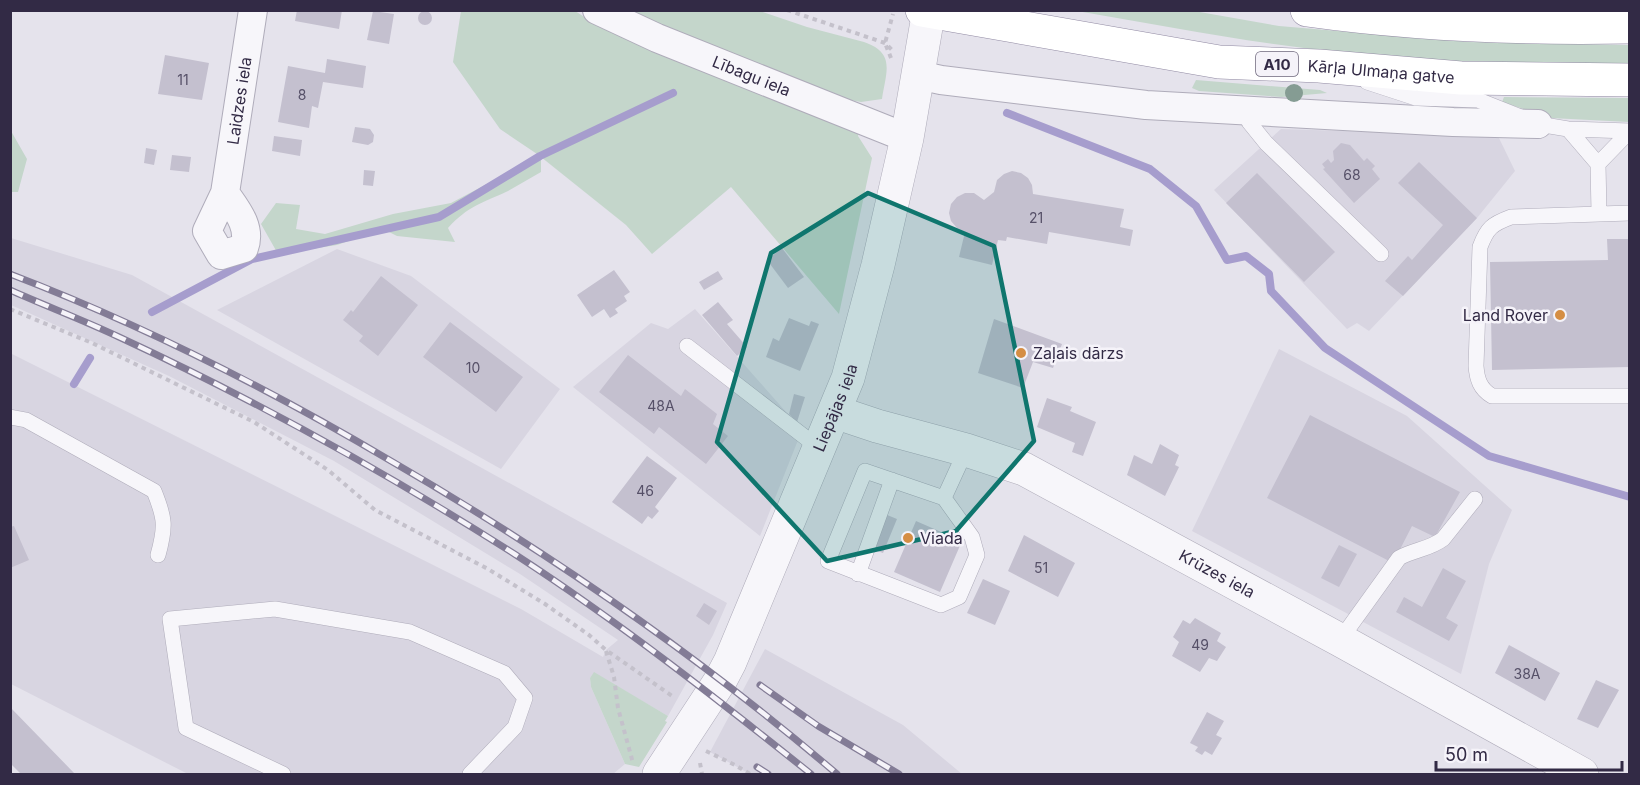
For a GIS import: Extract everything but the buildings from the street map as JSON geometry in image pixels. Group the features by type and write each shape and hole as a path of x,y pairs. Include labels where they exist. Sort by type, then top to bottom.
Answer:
{"highway":[{"path":"1307,10 1348,16 1474,26 1629,27"},
{"name":"Kārļa Ulmaņa gatve","path":"926,11 1219,62 1319,66 1461,78 1629,80"}],"street":[{"name":"Laidzes iela","path":"225,193 253,10"},
{"name":"Lībagu iela","path":"597,10 657,38 907,138"},
{"name":"Liepājas iela","path":"646,769 698,715 730,662 848,378 878,265 907,138 926,11"},
{"path":"918,75 941,80 1146,105 1538,124"},
{"name":"Krūzes iela","path":"835,412 1024,469 1582,774"}],"lane":[{"path":"1319,66 1416,98 1478,100 1538,124 1568,129 1629,131"},
{"path":"1250,111 1249,122 1266,143 1381,254"},
{"path":"1568,129 1598,164 1599,213"},
{"path":"1598,164 1629,131"},
{"path":"1629,213 1511,217 1496,222 1486,232 1480,247 1477,377 1485,393 1492,396 1629,396"},
{"path":"687,346 819,448"},
{"path":"10,417 26,420 154,491 162,511 165,532 158,555"},
{"path":"944,498 966,450"},
{"path":"865,471 944,498 972,537 977,555 959,597 941,605 828,561 865,471"},
{"path":"858,574 892,480"},
{"path":"1340,640 1399,558 1436,544 1443,539 1475,499"},
{"path":"283,774 186,728 170,619 275,609 410,632 504,673 525,698 515,726 470,774"}],"path":[{"path":"787,10 885,43 918,75"},
{"path":"885,43 894,10"},
{"path":"10,309 92,343 254,422 328,470 375,510 498,575 545,604 698,715"},
{"path":"606,650 614,678 618,708 646,769"},
{"path":"693,764 702,749 750,774"}],"highlighted area":[{"path":"868,193 994,246 1034,441 956,531 827,561 717,442 771,253"}],"shaded area":[{"path":"1281,129 1498,136 1515,171 1477,218 1369,331 1357,323 1347,329 1214,190"},
{"path":"11,238 132,275 727,603 713,635 668,716 594,673 590,678 591,687 625,764 613,774 188,774 11,684 10,353 521,609 603,657 606,650 618,640 520,574 334,461 169,376 11,305"},
{"path":"337,249 411,276 560,389 501,469 217,310"},
{"path":"695,309 802,430 760,536 573,387 651,323 668,329"},
{"path":"1279,349 1407,416 1512,510 1489,564 1461,674 1192,531"},
{"path":"765,649 903,725 962,774 750,774 710,752"}],"green space":[{"path":"461,11 575,11 602,28 859,129 858,136 872,158 839,314 731,187 652,254 626,225 541,157 541,172 476,206 455,221 448,228 455,242 397,236 387,231 337,245 278,254 261,224 276,203 300,205 296,229 325,234 393,214 451,203 540,156 500,129 453,62"},
{"path":"615,11 760,11 807,27 864,42 874,46 885,58 886,72 882,99 861,102 824,95"},
{"path":"1077,11 1194,11 1279,26 1469,42 1629,45 1629,65 1461,61 1325,51 1218,36"},
{"path":"1196,80 1320,90 1327,93 1282,97 1199,91 1192,88"},
{"path":"1504,97 1629,98 1629,122 1551,118 1502,102"},
{"path":"11,131 27,159 18,192 11,192"},
{"path":"594,672 668,716 665,721 667,722 639,767 625,764 591,687 590,678"}],"waterway":[{"path":"152,312 252,259 439,217 540,156 673,93"},
{"path":"1007,113 1150,169 1196,206 1227,260 1246,256 1269,274 1271,291 1325,348 1489,456 1630,497"},
{"path":"74,384 90,358"}],"railway":[{"path":"10,274 108,315 205,360 345,434 450,496 565,569 677,647 785,730 837,774"},
{"path":"10,290 105,331 221,386 321,439 468,525 516,555 630,634 811,774"},
{"path":"760,685 818,726 899,774"},
{"path":"757,767 768,774"}],"place":[{"name":"Land Rover","path":"1560,315"},
{"name":"Zaļais dārzs","path":"1021,353"},
{"name":"Viada","path":"908,538"}]}
